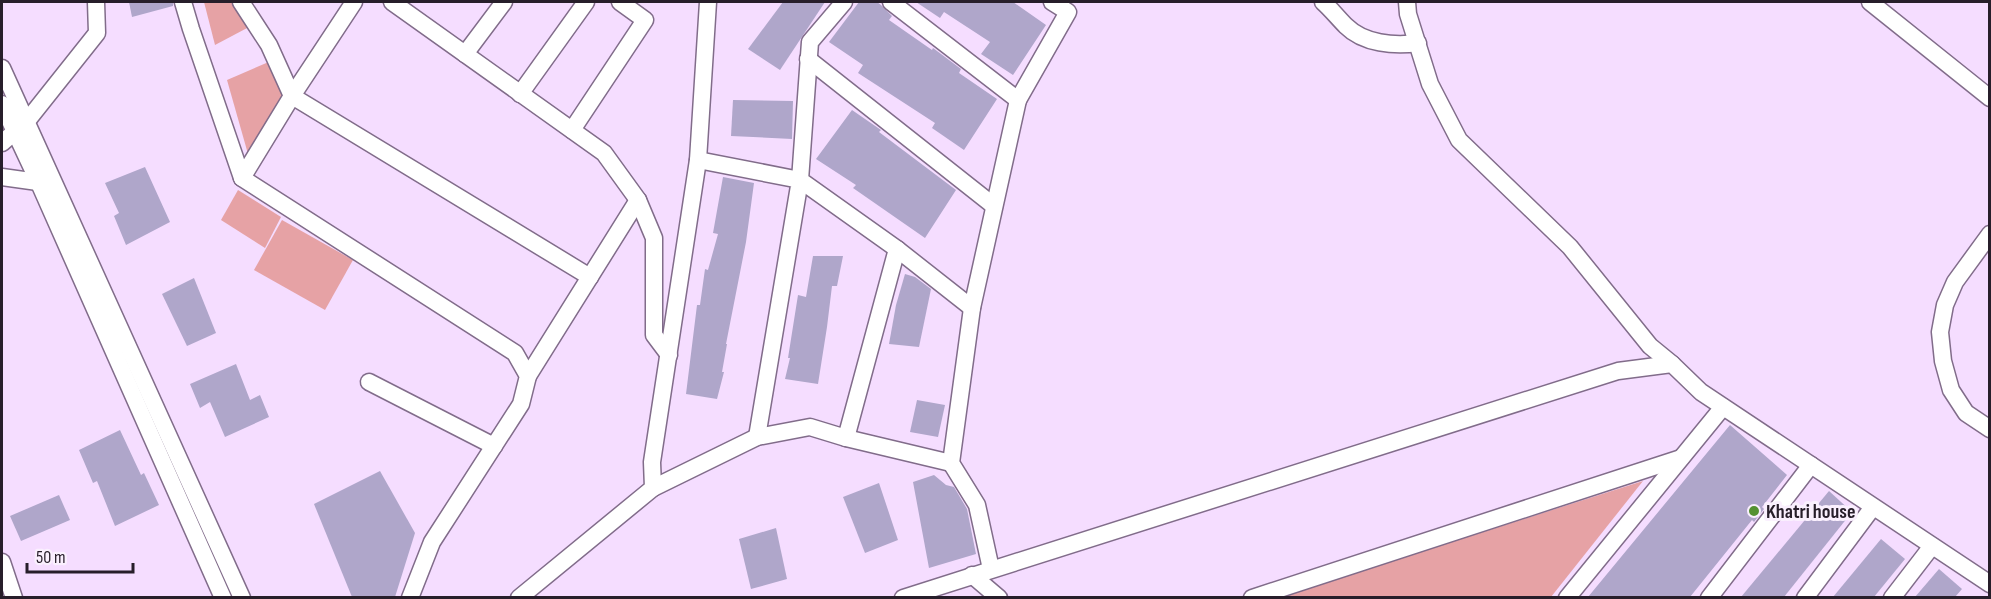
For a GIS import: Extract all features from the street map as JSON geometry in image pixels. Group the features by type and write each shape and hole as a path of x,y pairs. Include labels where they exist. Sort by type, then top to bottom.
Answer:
{"street":[{"path":"2,143 21,126 97,33 96,2"},
{"path":"183,2 190,29 242,178 514,353 528,376"},
{"path":"241,2 269,45 292,96 590,277"},
{"path":"242,178 292,96 354,2"},
{"path":"392,2 604,153 638,200 654,238 654,335 669,354"},
{"path":"465,54 504,2"},
{"path":"520,94 586,2"},
{"path":"573,130 645,20 620,2"},
{"path":"653,488 652,462 698,160 708,2"},
{"path":"757,437 800,180 810,42 844,2"},
{"path":"891,2 1018,100"},
{"path":"991,569 977,505 951,463 972,308 1018,100 1072,7 1052,2"},
{"path":"1323,2 1347,27 1364,38 1402,45 1418,43"},
{"path":"1407,2 1408,14 1430,84 1459,140 1570,247 1650,346 1701,392 1989,584"},
{"path":"1870,2 1989,98"},
{"path":"808,59 994,206"},
{"path":"2,68 21,126 242,597"},
{"path":"2,104 21,126"},
{"path":"698,160 800,180 897,249 972,308"},
{"path":"2,177 47,183"},
{"path":"47,183 223,597"},
{"path":"410,597 432,542 521,404 528,376 638,200"},
{"path":"1989,234 1955,282 1946,305 1940,332 1943,361 1951,390 1966,413 1989,429"},
{"path":"846,438 897,249"},
{"path":"903,597 1618,371 1671,364"},
{"path":"369,382 494,446"},
{"path":"1567,597 1723,407"},
{"path":"519,597 653,488 757,437 810,428 951,463"},
{"path":"1252,597 1681,458"},
{"path":"1709,597 1811,465"},
{"path":"1805,597 1873,507"},
{"path":"1892,597 1932,546"},
{"path":"2,562 14,597"},
{"path":"972,575 999,597"},
{"path":"1984,597 1989,591"}],"shaded area":[{"path":"204,2 235,2 249,27 215,45"},
{"path":"271,61 287,95 248,154 227,80"},
{"path":"238,190 281,217 265,248 221,220"},
{"path":"282,220 353,260 325,310 254,270"},
{"path":"1643,481 1551,597 1279,597"}],"building":[{"path":"129,2 173,2 173,6 132,17"},
{"path":"783,2 825,2 780,70 748,49"},
{"path":"859,2 877,2 892,16 889,20 932,50 933,48 961,69 959,73 997,99 964,150 932,128 935,123 858,73 863,65 829,42"},
{"path":"916,2 1013,2 1046,25 1013,75 981,54 990,42 944,12 940,18"},
{"path":"733,100 793,101 792,139 731,136"},
{"path":"852,110 881,130 879,132 956,190 925,238 853,188 856,185 816,159"},
{"path":"145,167 170,222 126,245 114,216 119,213 105,183"},
{"path":"723,177 754,183 746,242 726,344 722,372 724,372 717,399 686,394 697,305 700,305 705,269 708,270 718,234 713,233"},
{"path":"813,256 843,256 837,286 832,286 818,384 785,379 798,295 806,297"},
{"path":"905,274 915,277 931,289 919,347 889,344 896,305"},
{"path":"194,278 216,333 187,346 162,294"},
{"path":"236,364 250,400 260,395 269,417 225,437 210,402 200,408 190,384"},
{"path":"917,400 945,405 938,437 910,432"},
{"path":"1730,425 1787,475 1762,507 1764,509 1754,522 1752,520 1690,597 1588,597"},
{"path":"120,430 141,475 144,473 159,505 115,526 97,481 93,483 79,450"},
{"path":"380,471 415,533 395,597 352,597 314,504"},
{"path":"934,475 946,485 954,487 967,509 976,554 929,568 913,482"},
{"path":"879,483 898,540 865,553 843,497"},
{"path":"1829,491 1852,512 1784,597 1741,597"},
{"path":"59,495 70,520 21,541 10,516"},
{"path":"776,528 787,579 751,589 739,539"},
{"path":"1881,539 1905,559 1874,597 1833,597"},
{"path":"1939,569 1962,589 1955,597 1915,597"}],"place":[{"name":"Khatri house","path":"1754,511"}]}
